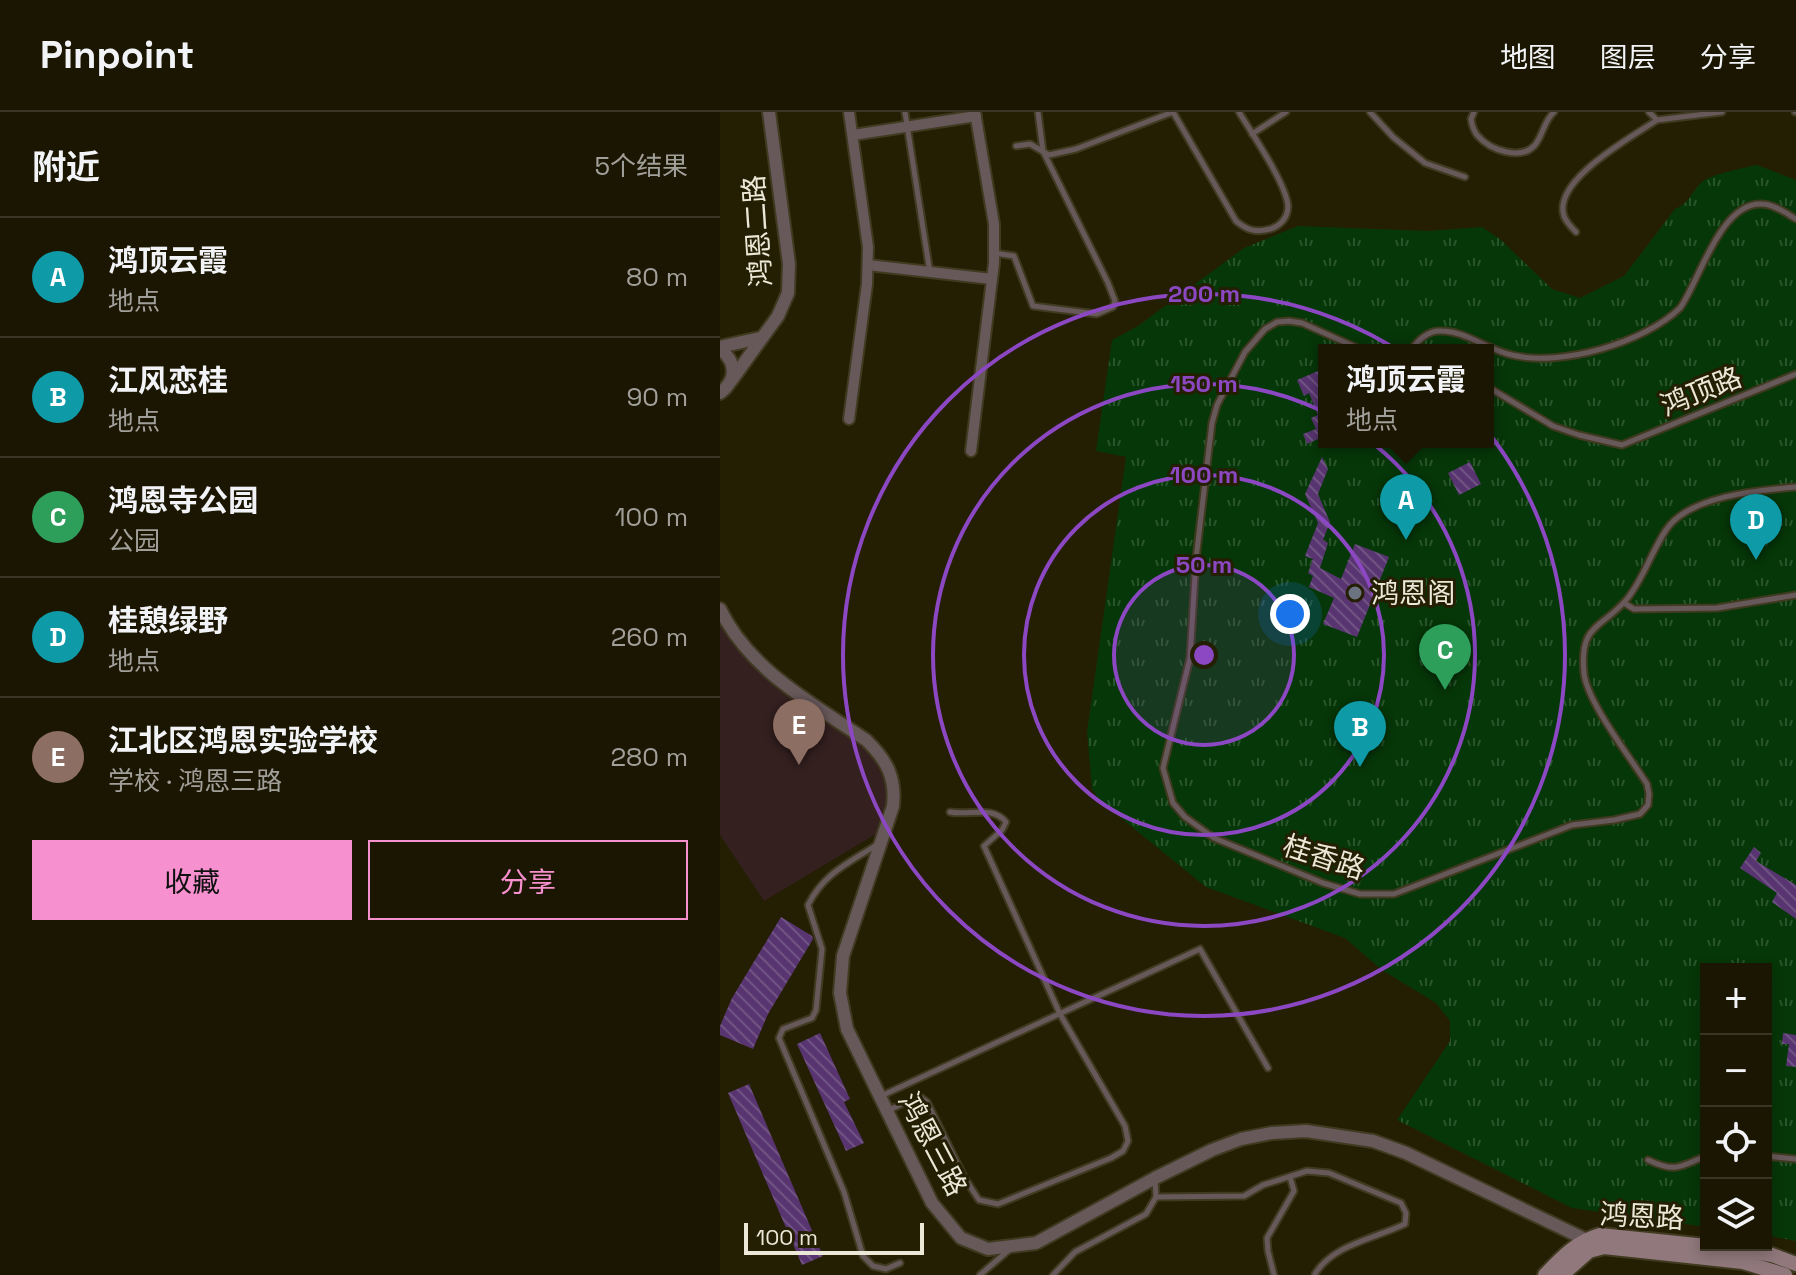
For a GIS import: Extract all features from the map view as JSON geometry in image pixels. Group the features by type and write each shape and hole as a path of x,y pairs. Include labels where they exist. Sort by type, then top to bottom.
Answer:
{"main road":[{"name":"鸿恩路","path":"1545,1275 1572,1248 1585,1239 1600,1235 1745,1250 1796,1264"},
{"name":"鸿恩路","path":"1562,1275 1589,1251 1604,1247 1743,1262 1785,1275"}],"street":[{"name":"鸿恩二路","path":"720,400 726,387 778,316 788,293 789,264 769,112"},
{"path":"849,112 868,247 849,419"},
{"path":"853,135 975,114 994,224 994,253 971,451"},
{"path":"868,265 992,279"},
{"path":"720,348 760,338"},
{"path":"720,348 734,366 726,387"},
{"name":"鸿恩三路","path":"720,609 741,644 765,671 866,740 880,753 890,770 895,787 893,806 843,956 840,993 847,1029 932,1203 961,1238 988,1249 1036,1243 1212,1150 1241,1139 1306,1131 1373,1141 1406,1153 1604,1247"}],"lane":[{"path":"905,112 930,273"},
{"path":"994,253 1014,256 1033,306 1097,314 1113,307 1115,301 1108,283 1043,151 1038,112"},
{"path":"1016,146 1030,144 1049,155 1076,149 1173,112 1236,221 1246,229 1260,232 1278,226 1288,208 1283,189 1239,112"},
{"path":"1252,134 1286,112"},
{"path":"1370,112 1393,137 1425,163 1465,177"},
{"path":"1474,112 1471,119 1479,138 1501,152 1524,152 1535,145 1554,112"},
{"path":"1649,112 1657,120"},
{"path":"1576,232 1564,217 1563,200 1576,179 1599,159 1657,120 1722,112"},
{"path":"1494,349 1513,356 1560,358 1626,342 1672,316 1680,308 1721,230 1737,213 1759,203 1796,219"},
{"name":"桂香路","path":"1349,344 1302,323 1277,322 1265,329 1245,352 1217,405 1212,423 1196,559 1191,649 1163,768 1173,803 1185,817 1214,838 1323,883 1360,894 1394,894 1572,825 1640,814 1648,805 1647,784 1597,707 1584,677 1583,652 1590,630 1624,603 1668,526 1684,513 1703,504 1747,492 1796,487"},
{"path":"1416,344 1439,330 1482,344"},
{"name":"鸿顶路","path":"1494,391 1553,426 1622,445 1796,374"},
{"path":"1624,603 1634,609 1717,608 1796,595"},
{"path":"887,1111 919,1096 927,1102 964,1177 979,1200 998,1204 1111,1158 1123,1151 1128,1141 1125,1126 1060,1014 984,846 1002,830 1006,822 1001,816 990,812 950,812"},
{"path":"879,844 826,877 816,889 808,905 822,949 816,1010 812,1018 783,1029 779,1038 844,1192 863,1256 873,1266 886,1269 900,1263"},
{"path":"881,1097 1200,949 1268,1068"},
{"path":"1772,1157 1796,1159"},
{"path":"1648,1160 1667,1169 1700,1158"},
{"path":"1156,1197 1244,1196 1263,1185 1307,1171 1329,1173 1401,1203 1406,1213 1405,1224 1333,1254 1322,1261 1315,1274"},
{"path":"1274,1275 1267,1238 1294,1191 1290,1177"},
{"path":"1053,1275 1075,1252 1146,1214 1156,1197 1155,1178"},
{"path":"980,1275 1013,1246"}],"shaded area":[{"path":"720,622 736,648 764,677 861,744 873,757 888,788 888,803 876,834 764,901 720,835"}],"green space":[{"path":"1757,165 1796,180 1796,1241 1772,1236 1772,963 1700,963 1700,1226 1572,1208 1397,1120 1450,1041 1450,1021 1436,1003 1382,970 1345,938 1206,887 1100,801 1092,789 1087,732 1126,457 1096,451 1112,340 1138,326 1244,248 1298,226 1428,231 1482,227 1500,239 1552,289 1580,298 1624,276 1675,209 1687,201 1706,179"}],"building":[{"path":"1318,371 1318,415 1309,393 1304,396 1297,380"},
{"path":"1318,415 1318,439 1307,444 1303,434 1316,429 1311,418"},
{"name":"鸿恩阁","path":"1322,457 1328,469 1318,494 1330,522 1323,540 1328,543 1320,568 1341,579 1355,544 1389,557 1357,637 1323,624 1334,598 1309,587 1313,576 1308,573 1313,559 1305,556 1318,523 1305,494"},
{"path":"1470,462 1481,484 1459,495 1448,473"},
{"path":"1754,847 1761,853 1756,861 1796,885 1796,919 1772,902 1777,893 1740,868"},
{"path":"781,917 813,939 768,1014 753,1049 720,1035 720,1026 732,998"},
{"path":"820,1033 850,1099 844,1102 864,1143 846,1151 797,1044"},
{"path":"1783,1033 1796,1035 1796,1067 1786,1066 1789,1044 1782,1044"},
{"path":"749,1084 823,1256 802,1265 728,1093"}],"place":[{"name":"鸿顶云霞","path":"1406,540"},
{"name":"桂憩绿野","path":"1756,560"},
{"name":"鸿恩阁","path":"1355,593"},
{"name":"鸿恩寺公园","path":"1445,690"},
{"name":"江北区鸿恩实验学校","path":"799,765"},
{"name":"江风恋桂","path":"1360,767"}]}
